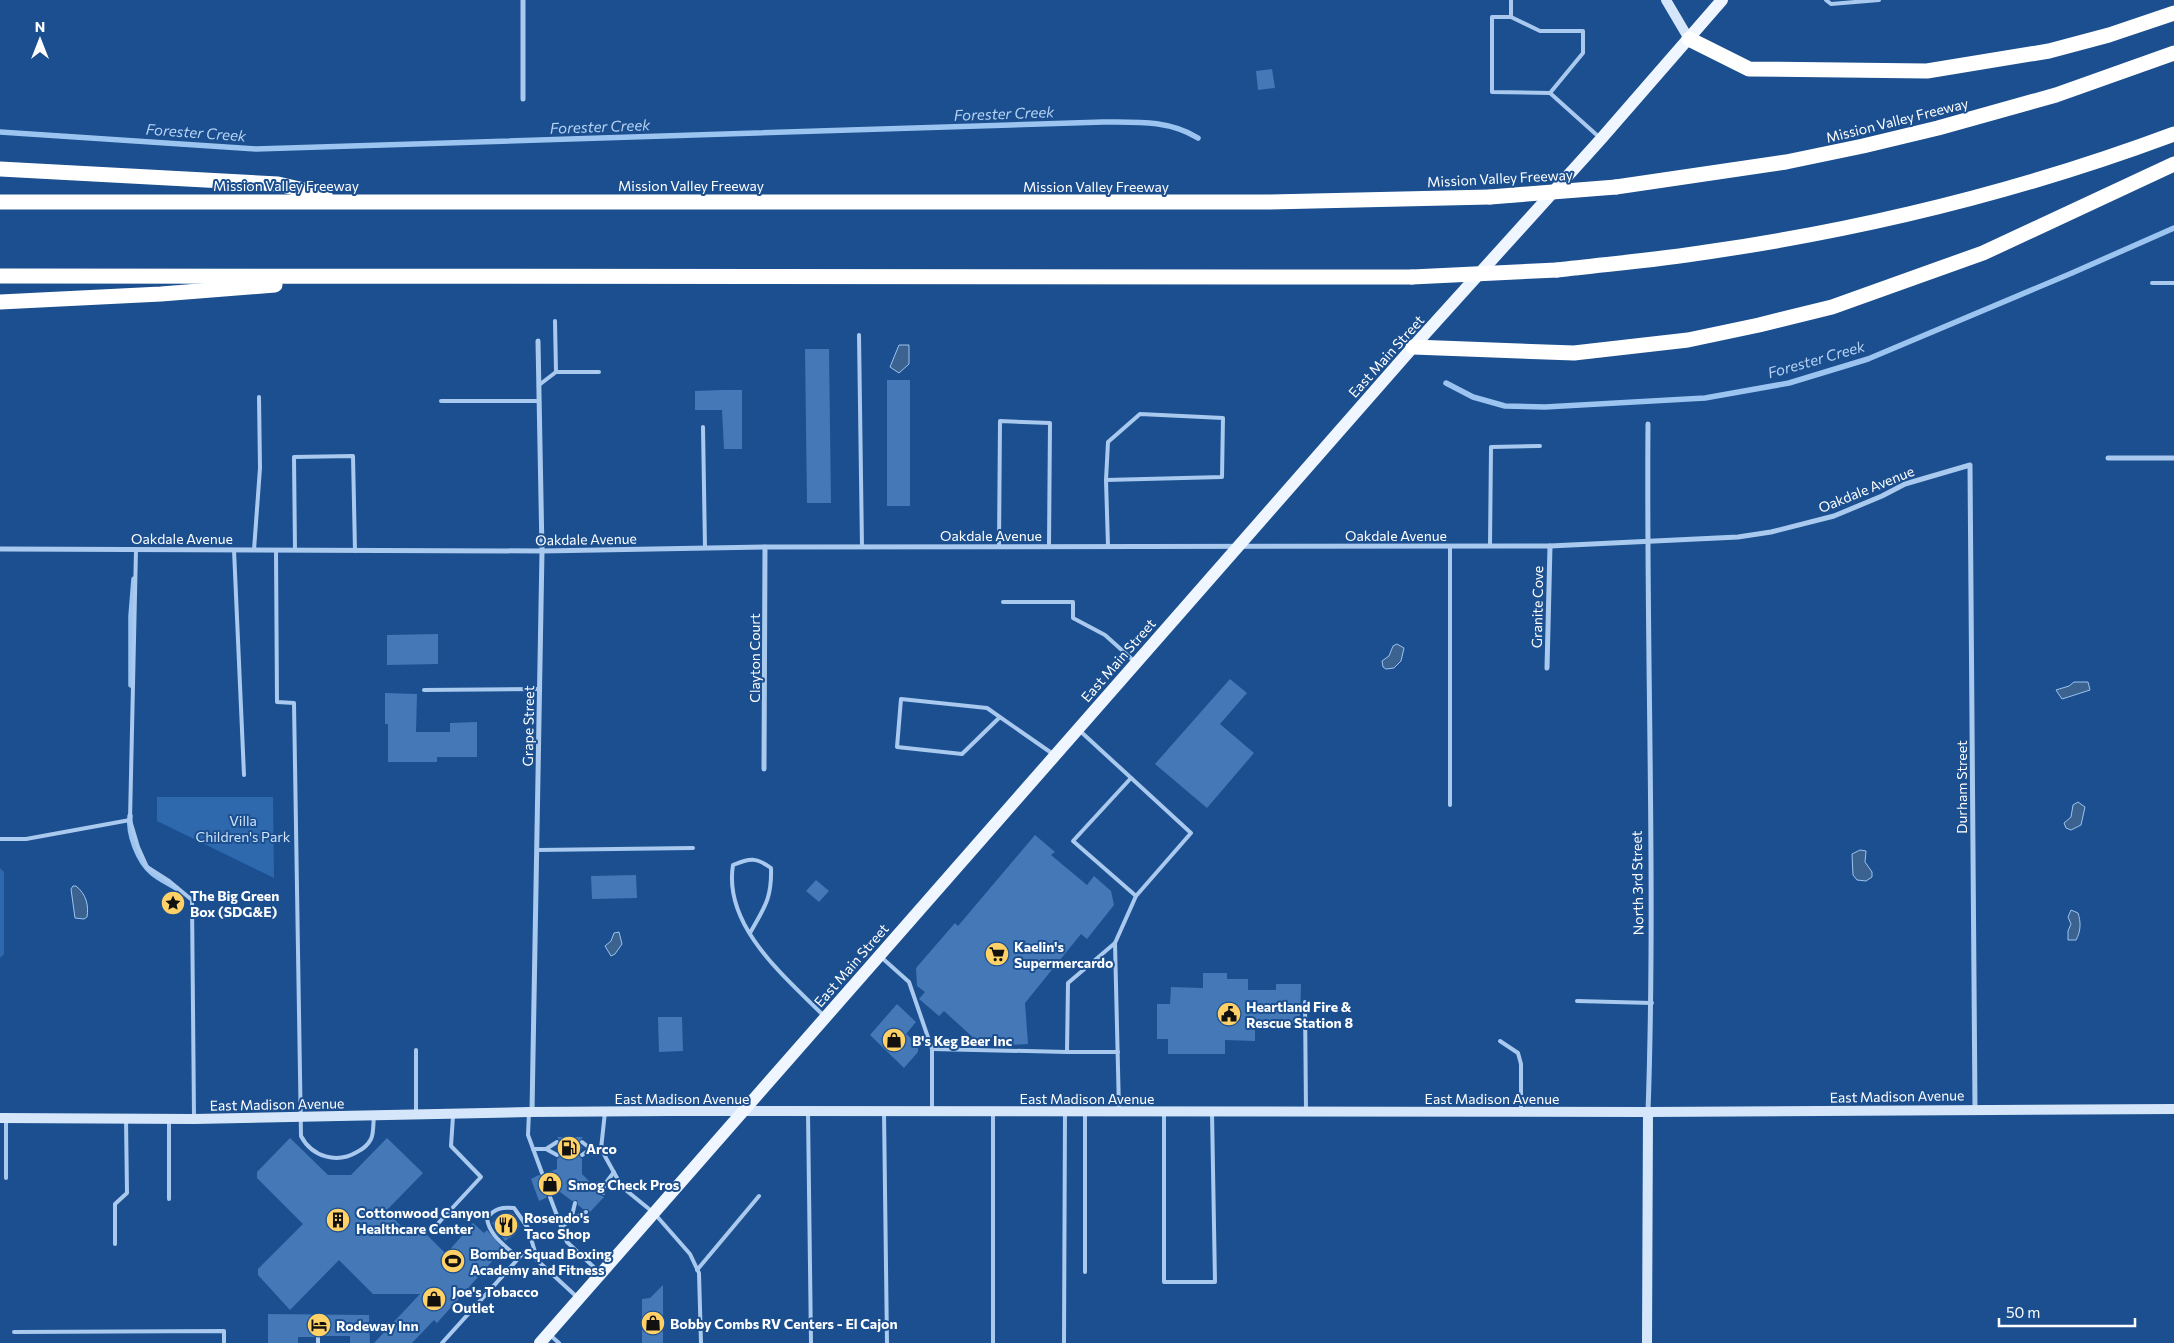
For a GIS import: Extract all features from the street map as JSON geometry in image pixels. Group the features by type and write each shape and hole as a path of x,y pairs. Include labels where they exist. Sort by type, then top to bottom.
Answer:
{"highway":[{"path":"1689,39 1749,69 1927,71 2049,51 2109,35 2174,13"},
{"name":"Mission Valley Freeway","path":"0,202 1268,202 1490,197 1616,187 1786,162 1919,133 2056,95 2174,53"},
{"path":"0,276 1412,277 1557,270 1707,252 1850,227 1946,205 2021,184 2132,150 2174,134"},
{"path":"1413,347 1574,353 1688,340 1759,325 1832,307 1983,254 2174,164"},
{"path":"0,169 278,184 351,201"},
{"path":"0,302 161,294 392,276"}],"main road":[{"name":"East Main Street","path":"544,1338 1413,347 1601,139 1722,0"}],"street":[{"path":"523,0 523,99"},
{"path":"1666,0 1689,39"},
{"name":"Grape Street","path":"531,1112 542,551 538,341"},
{"name":"North 3rd Street","path":"1647,1343 1648,1112 1652,1003 1647,540 1648,424"},
{"path":"2108,458 2174,458"},
{"name":"Oakdale Avenue","path":"0,549 542,551 765,547 1550,546 1738,537 1803,526 1858,506 1904,484 1970,465"},
{"name":"Durham Street","path":"1970,465 1974,1109"},
{"name":"Granite Cove","path":"1547,668 1550,546"},
{"name":"Clayton Court","path":"764,770 765,547"},
{"name":"East Madison Avenue","path":"3,1118 194,1119 531,1112 1648,1112 2174,1109"}],"lane":[{"path":"1511,0 1511,17"},
{"path":"1826,0 1831,4 1878,0"},
{"path":"1550,93 1583,53 1583,31 1540,31 1511,17 1492,17 1492,92 1550,93 1601,139"},
{"path":"2152,283 2174,283"},
{"path":"555,321 556,372"},
{"path":"859,335 862,547"},
{"path":"538,385 556,372 599,372"},
{"path":"254,550 260,468 259,397"},
{"path":"441,401 539,401"},
{"path":"1106,480 1222,477 1223,418 1140,414 1108,442 1106,480 1108,546"},
{"path":"999,546 1000,421 1050,423 1049,546"},
{"path":"703,427 705,548"},
{"path":"1490,546 1491,447 1540,446"},
{"path":"294,550 294,457 353,456 355,550"},
{"path":"1450,547 1450,805"},
{"path":"136,550 130,820 138,847 147,867 169,881 192,900 194,1119"},
{"path":"234,550 244,776"},
{"path":"276,550 277,702 294,703 299,1117 301,1136 305,1145 317,1154 337,1159 349,1157 366,1147 372,1138 374,1115"},
{"path":"1003,602 1073,602 1073,618 1105,635 1136,663"},
{"path":"424,690 540,689"},
{"path":"1000,717 962,754 897,748 902,699 987,708 1000,717 1055,756"},
{"path":"1066,1052 1068,983 1115,943 1136,896 1191,833 1078,729"},
{"path":"1131,778 1073,841 1136,896"},
{"path":"0,839 26,839 130,820"},
{"path":"537,850 693,848"},
{"path":"750,933 767,905 772,883 771,868 760,860 746,860 733,865 731,880 740,913 750,933 758,948 781,974 825,1017"},
{"path":"1115,943 1119,1112"},
{"path":"879,956 909,982 932,1049 932,1112"},
{"path":"1577,1001 1652,1003"},
{"path":"1305,1002 1306,1112"},
{"path":"1500,1041 1518,1053 1521,1064 1521,1111"},
{"path":"932,1049 1118,1052"},
{"path":"416,1050 416,1114"},
{"path":"531,1112 528,1135 542,1173"},
{"path":"605,1112 601,1149 624,1190 654,1213 690,1254 698,1270 701,1343"},
{"path":"808,1112 811,1343"},
{"path":"884,1112 888,1343"},
{"path":"993,1112 993,1343"},
{"path":"1064,1343 1065,1112"},
{"path":"1085,1112 1085,1272"},
{"path":"1164,1112 1164,1282 1215,1282 1212,1112"},
{"path":"430,1231 482,1177 451,1146 453,1114"},
{"path":"3,1118 6,1178"},
{"path":"115,1244 115,1204 127,1193 126,1119"},
{"path":"169,1119 169,1199"},
{"path":"546,1149 557,1142"},
{"path":"582,1142 591,1150"},
{"path":"533,1148 546,1149 557,1155"},
{"path":"582,1156 591,1150 601,1149"},
{"path":"603,1194 605,1184 614,1172"},
{"path":"592,1184 605,1184"},
{"path":"698,1270 759,1196"},
{"path":"550,1197 567,1242 601,1273"},
{"path":"571,1220 575,1202"},
{"path":"518,1258 491,1233 487,1218 493,1211 504,1207 514,1208 528,1228 538,1261"},
{"path":"561,1227 586,1212"},
{"path":"442,1343 526,1250 578,1299"},
{"path":"14,1332 224,1331 224,1343"},
{"path":"318,1337 318,1343"},
{"path":"544,1338 559,1343"}],"green space":[{"name":"Villa Children's Park","path":"157,797 273,797 274,878 157,821"},
{"path":"0,868 4,872 4,954 0,958"}],"shaded area":[{"path":"899,345 909,345 909,364 899,373 890,367"},
{"path":"1397,644 1404,648 1401,661 1394,668 1386,669 1383,667 1382,661 1389,656 1393,646"},
{"path":"2074,682 2088,682 2090,690 2062,699 2056,690 2069,686"},
{"path":"2078,802 2085,807 2081,825 2071,830 2066,828 2064,823 2071,817 2073,805"},
{"path":"1860,850 1866,851 1865,862 1872,872 1872,877 1866,881 1857,880 1853,875 1852,854"},
{"path":"73,886 79,889 86,900 88,913 84,919 75,918 71,889"},
{"path":"2071,910 2078,913 2080,920 2080,930 2076,940 2068,940 2068,931 2071,924 2068,917"},
{"path":"619,932 622,944 615,954 611,956 605,946 611,941 614,933"}],"building":[{"path":"1272,69 1275,88 1258,90 1256,71"},
{"path":"805,349 829,349 831,503 807,503"},
{"path":"887,380 910,380 910,506 887,506"},
{"path":"742,390 742,449 724,449 722,410 695,410 695,391"},
{"path":"438,634 438,664 387,665 387,635"},
{"path":"1230,679 1247,693 1220,724 1254,753 1207,808 1155,764"},
{"path":"385,693 417,694 416,732 450,732 450,723 477,722 477,757 437,757 437,762 388,762 388,724 385,724"},
{"name":"Kaelin's Supermercardo","path":"1035,835 1055,852 1051,855 1087,885 1094,876 1111,891 1114,905 1087,939 1081,934 1025,1003 1028,1044 994,1046 994,1041 978,1042 944,1011 939,1016 919,999 925,992 917,986 916,968 955,923 958,926"},
{"path":"636,875 637,898 592,899 591,876"},
{"path":"816,880 829,891 819,902 806,891"},
{"name":"Heartland Fire & Rescue Station 8","path":"1203,973 1227,973 1227,979 1248,979 1248,990 1276,990 1276,984 1301,984 1300,1024 1255,1023 1255,1041 1225,1040 1225,1054 1168,1054 1168,1039 1157,1039 1157,1004 1170,1004 1171,987 1203,988"},
{"name":"B's Keg Beer Inc","path":"897,1004 916,1022 906,1034 918,1044 918,1052 904,1068 870,1035"},
{"path":"658,1017 682,1017 683,1051 659,1052"},
{"path":"557,1137 583,1137 578,1142 582,1147 578,1155 582,1159 582,1174 589,1181 589,1186 596,1188 600,1191 600,1195 604,1197 590,1212 588,1209 583,1209 578,1205 577,1200 572,1201 560,1192 553,1195 548,1194 546,1198 539,1201 531,1179 539,1175 544,1176 546,1173 557,1169 557,1159 561,1155 557,1151 557,1147 561,1141"},
{"name":"Cottonwood Canyon Healthcare Center","path":"290,1138 328,1175 351,1175 387,1138 423,1173 386,1211 409,1234 417,1225 446,1254 473,1223 484,1233 487,1230 503,1249 437,1323 434,1320 412,1343 374,1343 420,1294 373,1294 339,1260 290,1310 258,1275 258,1269 303,1224 257,1178 257,1172"},
{"name":"Rosendo's Taco Shop","path":"510,1213 516,1218 519,1226 515,1234 505,1241 492,1223 501,1214"},
{"name":"Bobby Combs RV Centers - El Cajon","path":"663,1285 663,1343 642,1343 642,1299 650,1298"},
{"name":"Rodeway Inn","path":"268,1314 369,1315 370,1343 350,1343 350,1336 322,1336 318,1333 314,1337 298,1337 298,1343 268,1343"}],"waterway":[{"name":"Forester Creek","path":"0,132 256,149 1103,122 1140,122 1164,125 1187,132 1198,138"},
{"name":"Forester Creek","path":"1446,383 1473,397 1505,406 1545,407 1705,398 1789,383 1868,359 2174,228"},
{"path":"131,685 131,616 134,579"},
{"path":"130,816 132,839 142,862 155,875 176,888"}],"place":[{"name":"The Big Green Box (SDG&E)","path":"173,903"},
{"name":"Kaelin's Supermercardo","path":"997,954"},
{"name":"Heartland Fire & Rescue Station 8","path":"1229,1014"},
{"name":"B's Keg Beer Inc","path":"894,1040"},
{"name":"Arco","path":"569,1148"},
{"name":"Smog Check Pros","path":"550,1184"},
{"name":"Cottonwood Canyon Healthcare Center","path":"338,1220"},
{"name":"Rosendo's Taco Shop","path":"506,1225"},
{"name":"Bomber Squad Boxing Academy and Fitness","path":"453,1261"},
{"name":"Joe's Tobacco Outlet","path":"434,1299"},
{"name":"Bobby Combs RV Centers - El Cajon","path":"653,1323"},
{"name":"Rodeway Inn","path":"319,1325"}]}
